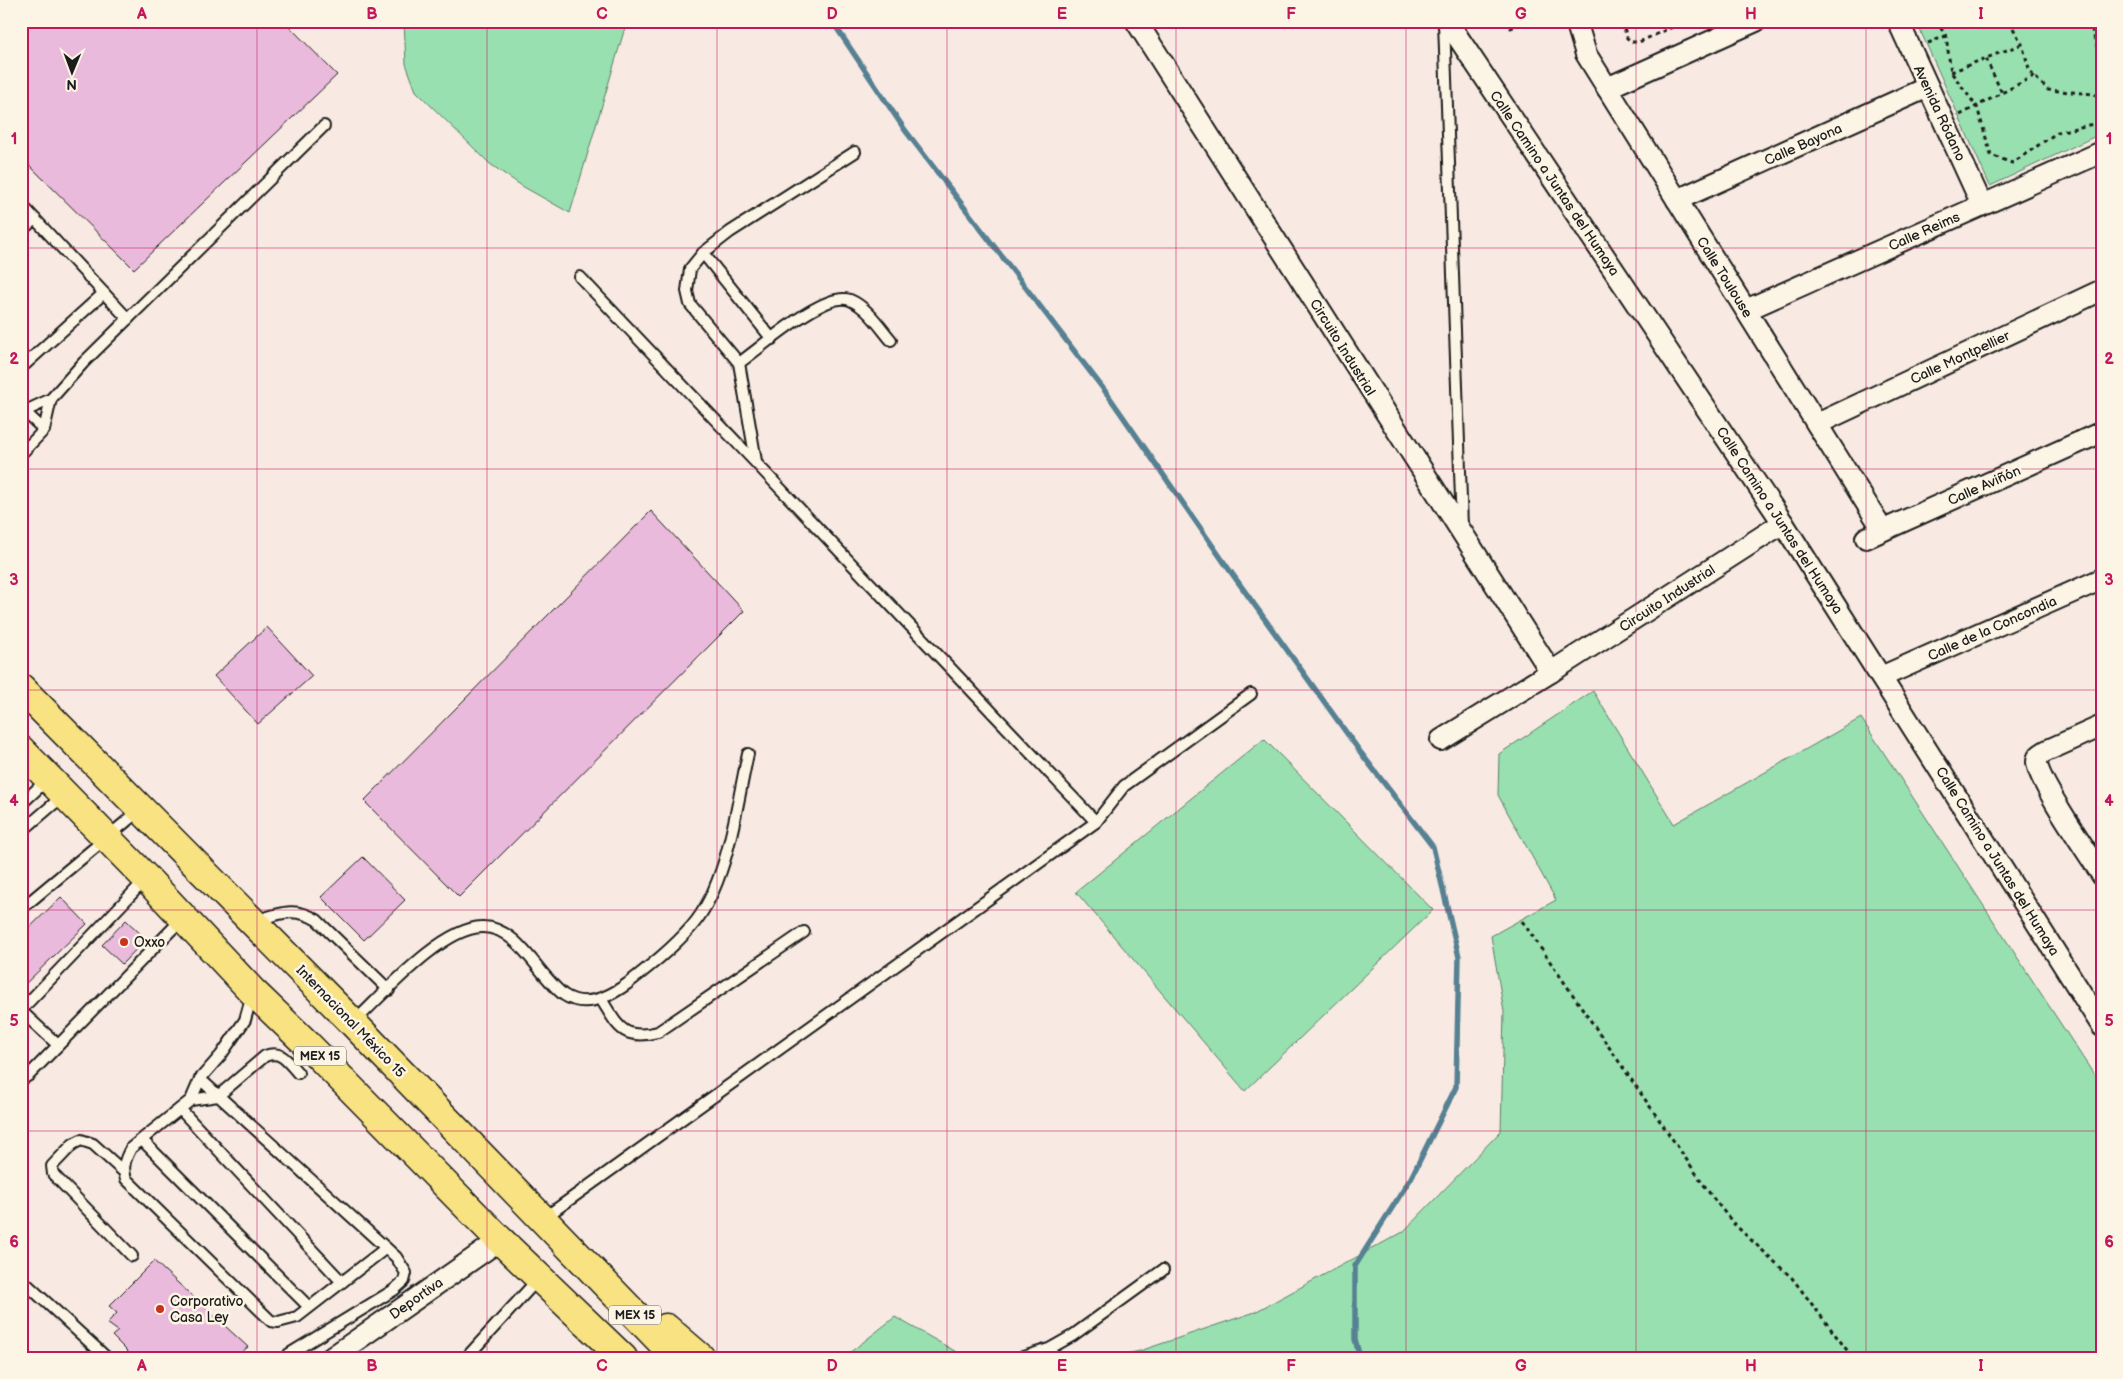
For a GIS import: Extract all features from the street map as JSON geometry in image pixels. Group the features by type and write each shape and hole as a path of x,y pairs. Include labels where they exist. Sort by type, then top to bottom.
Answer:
{"main road":[{"name":"Internacional México 15","path":"21,688 354,1023 676,1358"},
{"name":"MEX 15","path":"21,750 147,879 253,992 308,1044 500,1240 623,1358"},
{"path":"594,1272 624,1291 701,1358"}],"street":[{"name":"Circuito Industrial","path":"1136,21 1551,672"},
{"name":"Calle Camino a Juntas del Humaya","path":"1446,21 1783,523 2102,1026"},
{"name":"Calle Toulouse","path":"1576,21 1586,54 1817,424 1874,534"},
{"path":"1607,88 1756,21"},
{"name":"Avenida Ródano","path":"1898,21 1982,205"},
{"name":"Calle Bayona","path":"1677,200 1928,87"},
{"name":"Calle Reims","path":"1746,310 2102,152"},
{"name":"Calle Montpellier","path":"1817,424 2102,290"},
{"name":"Calle Aviñón","path":"1874,534 2102,432"},
{"name":"Circuito Industrial","path":"1442,740 1783,523"},
{"name":"Calle de la Concondia","path":"1882,677 2102,580"},
{"path":"2101,871 2038,769 2039,755 2102,726"},
{"name":"Deportiva","path":"331,1358 500,1240"}],"lane":[{"path":"1446,21 1463,535"},
{"path":"21,454 44,430 52,399 84,362 324,126"},
{"path":"756,462 740,363 690,304 687,291 690,269 702,253 730,232 855,152"},
{"path":"21,204 128,319"},
{"path":"21,231 35,219"},
{"path":"702,253 772,339"},
{"path":"580,277 1096,822"},
{"path":"21,368 104,293"},
{"path":"740,363 814,308 839,299 850,300 867,312 891,340"},
{"path":"44,430 22,411 52,399"},
{"path":"543,1219 1096,822 1124,786 1251,694"},
{"path":"354,1023 441,942 459,932 481,927 493,927 513,939 564,995 577,1001 601,998 616,992 657,960 693,925 713,892 727,849 748,754"},
{"path":"21,804 56,786"},
{"path":"21,832 56,786"},
{"path":"21,909 140,809"},
{"path":"58,1045 21,1010 147,879"},
{"path":"253,921 294,911 305,913 317,920 389,990"},
{"path":"21,1080 183,918"},
{"path":"601,998 619,1027 630,1035 641,1036 658,1032 804,932"},
{"path":"123,1171 125,1158 131,1148 191,1100 200,1079 221,1055 245,1020 253,992"},
{"path":"191,1100 218,1096 265,1056 274,1053 282,1056 298,1073"},
{"path":"200,1079 386,1248 404,1268 406,1273 404,1281 394,1290 289,1354"},
{"path":"180,1109 342,1282"},
{"path":"132,1256 53,1174 52,1166 73,1144 81,1140 93,1144 123,1171 126,1179 143,1197 271,1321 278,1322 297,1317 386,1248"},
{"path":"142,1140 309,1307"},
{"path":"1020,1358 1049,1349 1072,1336 1163,1270"},
{"path":"466,1358 539,1277"},
{"path":"21,1279 107,1358"}],"path":[{"path":"1505,21 1511,28 1527,21"},
{"path":"1622,21 1627,38 1632,42 1639,42 1686,21"},
{"path":"1936,21 1946,36 1952,72 1977,107 1991,155 2012,163 2058,132 2102,122"},
{"path":"2009,21 2022,44 2030,72 2048,90 2094,94 2102,98"},
{"path":"2089,21 2102,61"},
{"path":"2091,30 2102,26"},
{"path":"1952,72 2022,44"},
{"path":"1986,59 2002,93"},
{"path":"1945,123 2034,76"},
{"path":"1522,921 1713,1198 1734,1224 1792,1278 1853,1358"}],"green space":[{"path":"404,21 627,21 570,213 522,186 490,164 416,91 406,64"},
{"path":"1916,21 2102,21 2102,133 1990,186"},
{"path":"1593,691 1674,824 1861,718 2102,1087 2102,1358 1105,1358 1140,1351 1255,1312 1403,1232 1501,1131 1504,1012 1491,936 1556,900 1498,795 1499,754"},
{"path":"1264,739 1433,910 1245,1091 1076,892"},
{"path":"895,1317 967,1358 843,1358"}],"building":[{"path":"21,21 284,21 337,75 134,269 21,157"},
{"path":"651,511 744,611 459,897 364,801"},
{"path":"267,627 312,676 258,724 214,676"},
{"path":"363,857 405,900 364,940 321,897"},
{"path":"61,897 87,924 21,988 21,936"},
{"name":"Oxxo","path":"126,920 146,939 122,964 102,945"},
{"name":"Corporativo Casa Ley","path":"154,1261 248,1347 234,1358 134,1358 112,1336 118,1331 107,1323 117,1313 109,1306"}],"waterway":[{"path":"832,21 905,130 1108,395 1228,568 1361,753 1433,847 1459,957 1456,1087 1411,1178 1355,1266 1355,1339 1360,1358"}],"place":[{"name":"Oxxo","path":"124,942"},
{"name":"Corporativo Casa Ley","path":"160,1309"}]}
